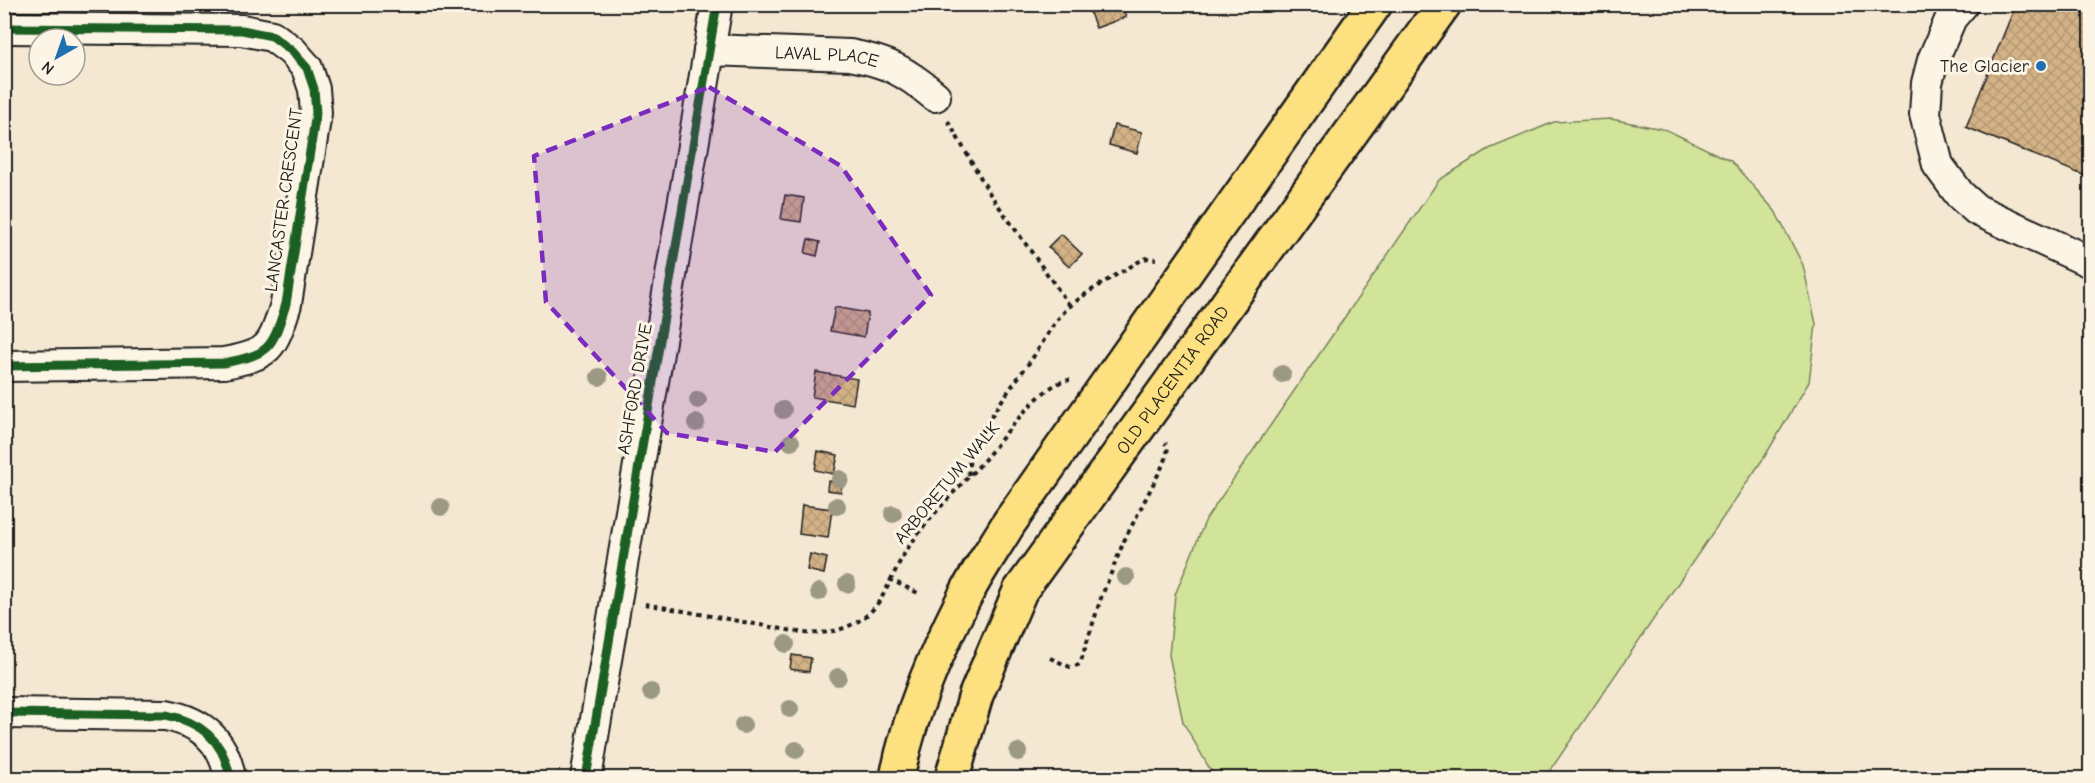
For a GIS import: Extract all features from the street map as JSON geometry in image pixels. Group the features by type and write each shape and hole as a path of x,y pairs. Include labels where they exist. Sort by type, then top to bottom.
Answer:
{"main road":[{"path":"897,778 924,684 965,597 1009,523 1375,4"},
{"name":"OLD PLACENTIA ROAD","path":"952,778 976,694 1020,591 1444,4"}],"street":[{"name":"ASHFORD DRIVE","path":"586,778 717,4"},
{"path":"1963,4 1951,18 1933,60 1927,83 1925,114 1938,165 1960,195 1977,210 2091,262"},
{"name":"LANCASTER CRESCENT","path":"4,28 242,30 272,36 292,51 307,68 314,89 316,113 286,304 270,347 247,358 224,363 4,366"},
{"name":"LAVAL PLACE","path":"709,50 850,55 867,58 887,63 907,74 935,96"},
{"path":"4,713 178,717 198,726 214,740 229,767 231,778"}],"path":[{"path":"935,96 986,186 1070,306"},
{"path":"969,476 972,455 992,415 1052,327 1070,306 1138,262 1152,257 1162,262"},
{"path":"1050,658 1070,667 1075,667 1081,661 1101,598 1124,541 1166,459 1168,447 1161,438"},
{"path":"889,579 918,593"}],"highlighted area":[{"path":"709,87 841,166 931,295 775,452 667,433 546,302 534,156"}],"green space":[{"path":"1611,119 1667,130 1731,161 1775,211 1803,265 1816,324 1809,382 1765,456 1545,778 1215,778 1183,722 1169,655 1175,595 1206,519 1439,180 1489,149 1554,122"}],"building":[{"path":"1098,4 1121,4 1126,17 1096,28 1088,8"},
{"name":"The Glacier","path":"2016,4 2090,4 2090,178 1966,127"},
{"path":"1114,125 1142,132 1137,153 1109,145"},
{"path":"785,195 804,198 801,222 781,219"},
{"path":"1061,234 1082,254 1069,267 1048,247"},
{"path":"808,239 820,242 817,256 805,253"},
{"path":"835,307 868,313 864,337 830,331"},
{"path":"816,372 857,379 853,404 812,397"},
{"path":"818,451 838,455 834,474 815,470"},
{"path":"828,481 842,483 841,492 827,490"},
{"path":"802,505 832,509 828,538 799,534"},
{"path":"810,554 827,558 824,574 807,570"},
{"path":"792,655 811,658 809,672 790,669"}],"cycle path":[{"path":"586,778 717,4"},
{"path":"4,28 242,30 272,36 292,51 307,68 314,89 316,113 286,304 273,340 261,352 224,363 4,366"},
{"path":"4,713 166,715 179,718 200,728 217,744 223,754 230,778"}],"place":[{"name":"The Glacier","path":"2041,66"}]}
